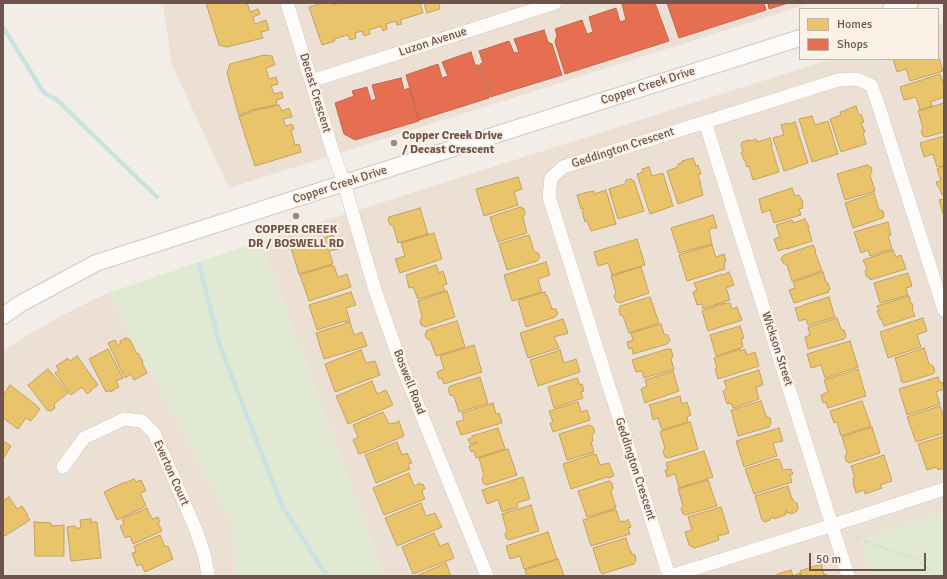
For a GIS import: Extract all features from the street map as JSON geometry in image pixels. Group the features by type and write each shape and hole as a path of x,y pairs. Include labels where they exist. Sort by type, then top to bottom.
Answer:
{"street":[{"name":"Decast Crescent","path":"286,3 344,183"},
{"name":"Luzon Avenue","path":"311,81 555,3"},
{"path":"894,8 910,3"},
{"name":"Copper Creek Drive","path":"3,316 20,304 96,263 799,38"},
{"name":"Geddington Crescent","path":"944,310 877,101 871,85 857,78 838,80 562,167 551,178 549,197 670,576 944,489"},
{"name":"Wickson Street","path":"705,122 848,576"},
{"name":"Boswell Road","path":"344,183 375,290 401,364 487,576"},
{"name":"Everton Court","path":"63,467 84,438 124,419 142,421 154,433 196,530 205,557 208,576"}],"path":[{"path":"858,538 919,561 926,566 934,576"}],"shaded area":[{"path":"163,3 811,3 229,188 172,65"},
{"path":"944,23 944,576 384,576 261,241 828,60 939,60 939,25"},
{"path":"108,293 233,526 236,576 3,576 3,351 26,336 76,308"}],"green space":[{"path":"261,241 384,576 236,576 233,526 108,293"},
{"path":"944,512 944,576 872,576 860,539"}],"building: Homes":[{"path":"206,3 247,3 250,12 258,9 260,14 253,17 255,24 266,20 269,30 261,32 263,38 227,47 219,45"},
{"path":"322,3 331,3 333,5 338,3 420,3 423,13 400,20 402,24 397,25 396,21 386,24 387,29 383,31 381,26 369,30 370,34 364,36 362,31 355,33 356,38 350,40 348,35 334,39 335,41 322,45 309,7"},
{"path":"424,3 443,3 439,4 440,9 427,13"},
{"path":"264,55 272,56 275,65 266,68 269,79 276,77 278,84 271,86 274,94 282,92 283,98 276,100 277,104 251,110 239,116 227,73 230,64"},
{"path":"939,58 943,71 910,81 906,69 897,72 893,60 939,60"},
{"path":"940,74 944,85 944,97 931,102 932,106 920,110 916,97 904,100 900,87"},
{"path":"944,103 944,132 926,137 923,136 921,131 923,128 918,111"},
{"path":"279,105 282,111 289,108 292,117 283,119 286,126 292,124 294,129 291,130 295,145 299,144 301,152 255,166 239,117 252,111"},
{"path":"856,106 859,115 861,114 864,122 861,123 865,132 863,133 866,144 841,152 830,119 841,115 840,112"},
{"path":"812,116 815,125 828,121 838,154 812,162 799,119"},
{"path":"795,122 808,163 784,171 773,138 784,135 781,125"},
{"path":"944,136 944,165 937,167 933,154 924,157 920,143"},
{"path":"770,138 779,172 753,180 749,166 747,167 741,152 743,152 741,145 742,142 756,139 757,142"},
{"path":"693,158 696,166 698,165 701,174 698,175 703,195 678,204 667,171 678,167 678,164 682,163 682,161"},
{"path":"867,165 871,167 872,171 870,175 875,191 845,200 837,174"},
{"path":"944,166 944,195 942,195 936,182 941,181 937,169"},
{"path":"649,167 652,176 663,173 673,206 650,214 637,174 643,172 642,169"},
{"path":"518,177 522,189 514,192 518,205 484,216 476,189"},
{"path":"631,179 634,181 644,211 618,219 609,189 625,184 626,180"},
{"path":"792,188 795,196 799,195 803,202 803,208 799,209 801,215 774,223 770,210 762,213 759,199"},
{"path":"606,190 616,224 591,231 587,221 585,222 582,211 583,208 581,209 577,195 594,191 594,194"},
{"path":"874,193 879,210 883,211 883,218 853,228 845,203"},
{"path":"944,199 944,214 943,214 939,200"},
{"path":"520,207 524,209 525,213 523,218 527,233 498,242 490,217"},
{"path":"420,208 428,234 398,243 393,226 390,225 388,220 389,217"},
{"path":"713,215 717,228 711,228 709,230 712,244 679,253 671,228"},
{"path":"805,219 809,227 812,241 778,251 774,239 780,237 776,225 792,220 793,223"},
{"path":"888,222 891,235 888,236 892,249 870,256 868,250 861,253 854,232"},
{"path":"434,233 442,259 400,273 395,259 405,256 401,243"},
{"path":"333,235 338,249 329,251 333,264 299,274 291,248"},
{"path":"529,235 534,251 538,253 540,257 537,261 507,270 499,244"},
{"path":"637,239 645,265 612,275 608,263 598,266 594,252"},
{"path":"712,245 716,257 724,254 726,262 724,263 725,269 687,281 679,255"},
{"path":"813,245 822,271 792,281 787,265 783,263 781,258 784,255"},
{"path":"893,250 896,257 901,255 906,269 870,280 870,278 867,277 865,271 867,269 863,260"},
{"path":"546,262 550,275 538,279 542,292 512,301 504,275"},
{"path":"331,265 331,267 334,266 338,277 347,274 351,287 309,301 300,275"},
{"path":"436,265 439,273 443,271 447,284 443,285 445,291 418,299 413,287 409,288 406,275"},
{"path":"641,267 649,293 619,303 616,301 614,296 616,293 611,276"},
{"path":"729,272 734,285 726,288 730,300 703,309 702,304 697,305 693,292 697,290 694,283"},
{"path":"823,272 830,289 828,291 829,292 794,303 789,290 795,288 793,282"},
{"path":"908,273 912,286 906,288 908,295 880,303 874,283"},
{"path":"447,291 455,317 425,327 421,325 420,321 422,317 418,301"},
{"path":"351,292 356,305 346,308 350,321 345,321 317,330 309,305"},
{"path":"545,292 552,309 556,309 558,314 555,317 526,327 518,300"},
{"path":"909,296 915,316 884,326 877,311 879,311 877,306"},
{"path":"650,297 659,323 629,333 623,316 620,315 620,306"},
{"path":"829,297 835,317 808,325 806,319 799,321 795,308"},
{"path":"725,303 730,303 732,309 737,307 742,320 708,331 702,311"},
{"path":"837,318 841,329 844,330 846,336 844,339 808,349 805,337 810,335 808,327"},
{"path":"923,318 927,331 917,335 921,347 888,358 880,332"},
{"path":"563,319 568,333 554,337 559,348 528,358 520,333"},
{"path":"457,321 465,347 436,356 430,340 427,339 425,335 427,330"},
{"path":"350,322 354,335 362,332 367,346 324,359 316,333"},
{"path":"661,324 664,334 668,335 670,341 667,344 633,354 632,348 629,349 627,342 633,340 631,333"},
{"path":"740,326 744,338 741,339 743,347 716,356 710,335"},
{"path":"126,338 130,340 137,354 138,353 147,373 134,380 131,374 125,378 108,343 115,340 118,346 120,345 120,341"},
{"path":"850,341 858,367 825,378 821,365 811,368 807,354"},
{"path":"474,345 482,372 444,384 442,378 439,379 437,372 444,369 440,356"},
{"path":"924,348 929,364 933,366 935,371 933,374 903,383 895,358"},
{"path":"108,349 123,378 116,381 119,387 110,392 110,390 106,392 89,359"},
{"path":"671,349 673,356 671,359 674,369 644,378 642,371 636,372 632,360"},
{"path":"740,349 740,351 745,349 747,355 755,352 759,366 718,379 714,358"},
{"path":"361,350 366,363 375,361 380,375 335,392 325,364"},
{"path":"560,350 564,363 576,359 580,372 538,386 530,360"},
{"path":"77,356 98,385 87,394 82,387 71,395 55,373 59,370 56,366 68,358 70,361"},
{"path":"48,369 68,393 54,404 55,408 51,411 47,410 28,385"},
{"path":"858,369 866,396 828,408 826,402 823,403 821,395 828,392 824,380"},
{"path":"759,370 763,385 756,387 759,399 733,408 731,403 727,404 723,391 727,389 724,381"},
{"path":"673,371 679,391 645,403 641,389 647,386 645,380"},
{"path":"480,377 488,403 459,412 454,396 450,395 448,389 450,386"},
{"path":"938,377 944,388 936,392 940,404 907,415 899,389"},
{"path":"577,378 580,385 582,384 584,391 581,392 583,398 554,408 548,387"},
{"path":"372,381 377,394 386,390 393,405 348,424 336,396"},
{"path":"10,385 40,409 31,421 26,418 18,429 3,418 3,395"},
{"path":"680,396 682,404 687,402 691,415 687,417 688,422 662,430 658,418 653,420 649,405"},
{"path":"761,401 766,416 770,418 771,423 769,427 738,436 731,410"},
{"path":"862,401 871,426 841,436 837,422 834,423 830,411"},
{"path":"578,402 581,412 587,410 590,420 553,432 550,423 553,422 549,411"},
{"path":"493,403 496,414 499,413 502,423 461,435 456,422 464,420 462,413"},
{"path":"940,406 944,418 944,433 916,442 907,417"},
{"path":"383,412 389,424 399,421 404,436 359,454 353,440 358,437 353,425"},
{"path":"690,422 698,449 668,458 665,457 663,452 665,448 660,432"},
{"path":"589,425 593,427 595,432 592,435 593,441 591,442 594,452 567,460 559,434"},
{"path":"872,427 880,453 849,463 846,461 845,457 847,453 842,437"},
{"path":"498,428 505,449 476,458 474,451 471,452 469,446 478,443 470,444 468,439 472,438 472,436"},
{"path":"779,428 783,441 773,443 777,456 744,467 736,441"},
{"path":"944,436 944,468 938,470 937,467 927,470 918,444"},
{"path":"3,441 11,446 3,459"},
{"path":"397,442 402,455 407,453 412,463 408,464 410,469 376,483 365,455"},
{"path":"508,449 517,475 486,485 483,483 482,478 484,475 479,458"},
{"path":"704,451 713,477 679,488 675,474 667,477 665,470 668,470 666,463"},
{"path":"596,454 600,465 609,463 614,476 571,489 563,464"},
{"path":"884,455 892,481 880,485 882,488 865,494 864,490 856,493 853,483 853,478 855,478 851,466"},
{"path":"779,459 783,470 791,469 793,474 790,475 792,482 754,494 745,469"},
{"path":"409,473 414,486 420,483 420,485 423,484 425,489 422,490 422,492 425,499 384,515 373,488"},
{"path":"523,477 530,499 517,503 518,507 502,512 498,500 487,504 482,490"},
{"path":"134,479 136,482 141,480 146,491 140,493 146,506 117,520 104,492"},
{"path":"708,480 717,506 686,515 683,514 681,509 683,506 678,489"},
{"path":"609,481 612,483 613,488 611,492 616,508 587,517 578,491"},
{"path":"788,486 792,499 797,503 798,509 796,512 791,514 786,510 787,513 785,513 785,515 774,519 772,517 770,520 765,522 762,520 755,496"},
{"path":"9,497 17,509 22,506 30,520 3,537 3,501"},
{"path":"421,503 426,516 435,513 442,527 397,546 385,518"},
{"path":"531,505 539,531 509,540 506,538 505,534 507,531 502,514"},
{"path":"721,507 729,533 718,536 719,540 701,546 694,548 689,545 685,532 692,530 688,517"},
{"path":"147,508 152,519 158,517 160,522 158,523 162,531 133,544 130,536 125,538 120,526 124,524 122,519"},
{"path":"616,510 620,522 625,522 628,519 631,527 628,528 630,534 591,546 583,520"},
{"path":"91,519 91,522 97,522 101,558 71,561 67,527 75,526 75,528 81,528 80,520"},
{"path":"34,522 51,523 51,526 64,525 64,556 35,556"},
{"path":"548,532 557,559 524,569 520,556 510,559 506,546"},
{"path":"434,533 440,546 448,543 454,558 413,574 402,547"},
{"path":"160,535 165,547 168,546 173,559 145,572 141,564 137,566 132,553 136,552 134,546"},
{"path":"626,538 630,551 635,555 636,560 634,564 602,574 593,548"},
{"path":"558,559 564,576 527,576 525,570"},
{"path":"446,563 451,576 416,576"},
{"path":"821,564 824,575 826,574 827,576 802,576 800,571"},
{"path":"791,570 793,576 777,576 777,574"},
{"path":"800,573 801,576 793,576"}],"building: Shops":[{"path":"655,3 669,41 565,74 555,42 557,35 555,29 582,20 587,34 593,32 589,17 616,8 620,22 626,20 622,4"},
{"path":"667,3 764,3 766,10 679,38"},
{"path":"768,3 788,3 769,9"},
{"path":"544,30 548,42 552,44 562,75 490,97 480,64 483,63 479,51 509,41 514,53 519,52 514,39"},
{"path":"471,52 475,65 479,65 489,98 419,120 406,75 438,64 442,78 448,76 442,62"},
{"path":"401,78 404,90 409,88 419,121 355,140 344,134 335,103 354,96 352,91 367,87 371,101 376,99 372,85"}],"waterway":[{"path":"3,27 44,93 56,99 157,197"},
{"path":"199,265 220,346 282,506 327,576"}],"place":[{"name":"Copper Creek Drive / Decast Crescent","path":"394,143"},
{"name":"COPPER CREEK DR / BOSWELL RD","path":"296,216"}]}
